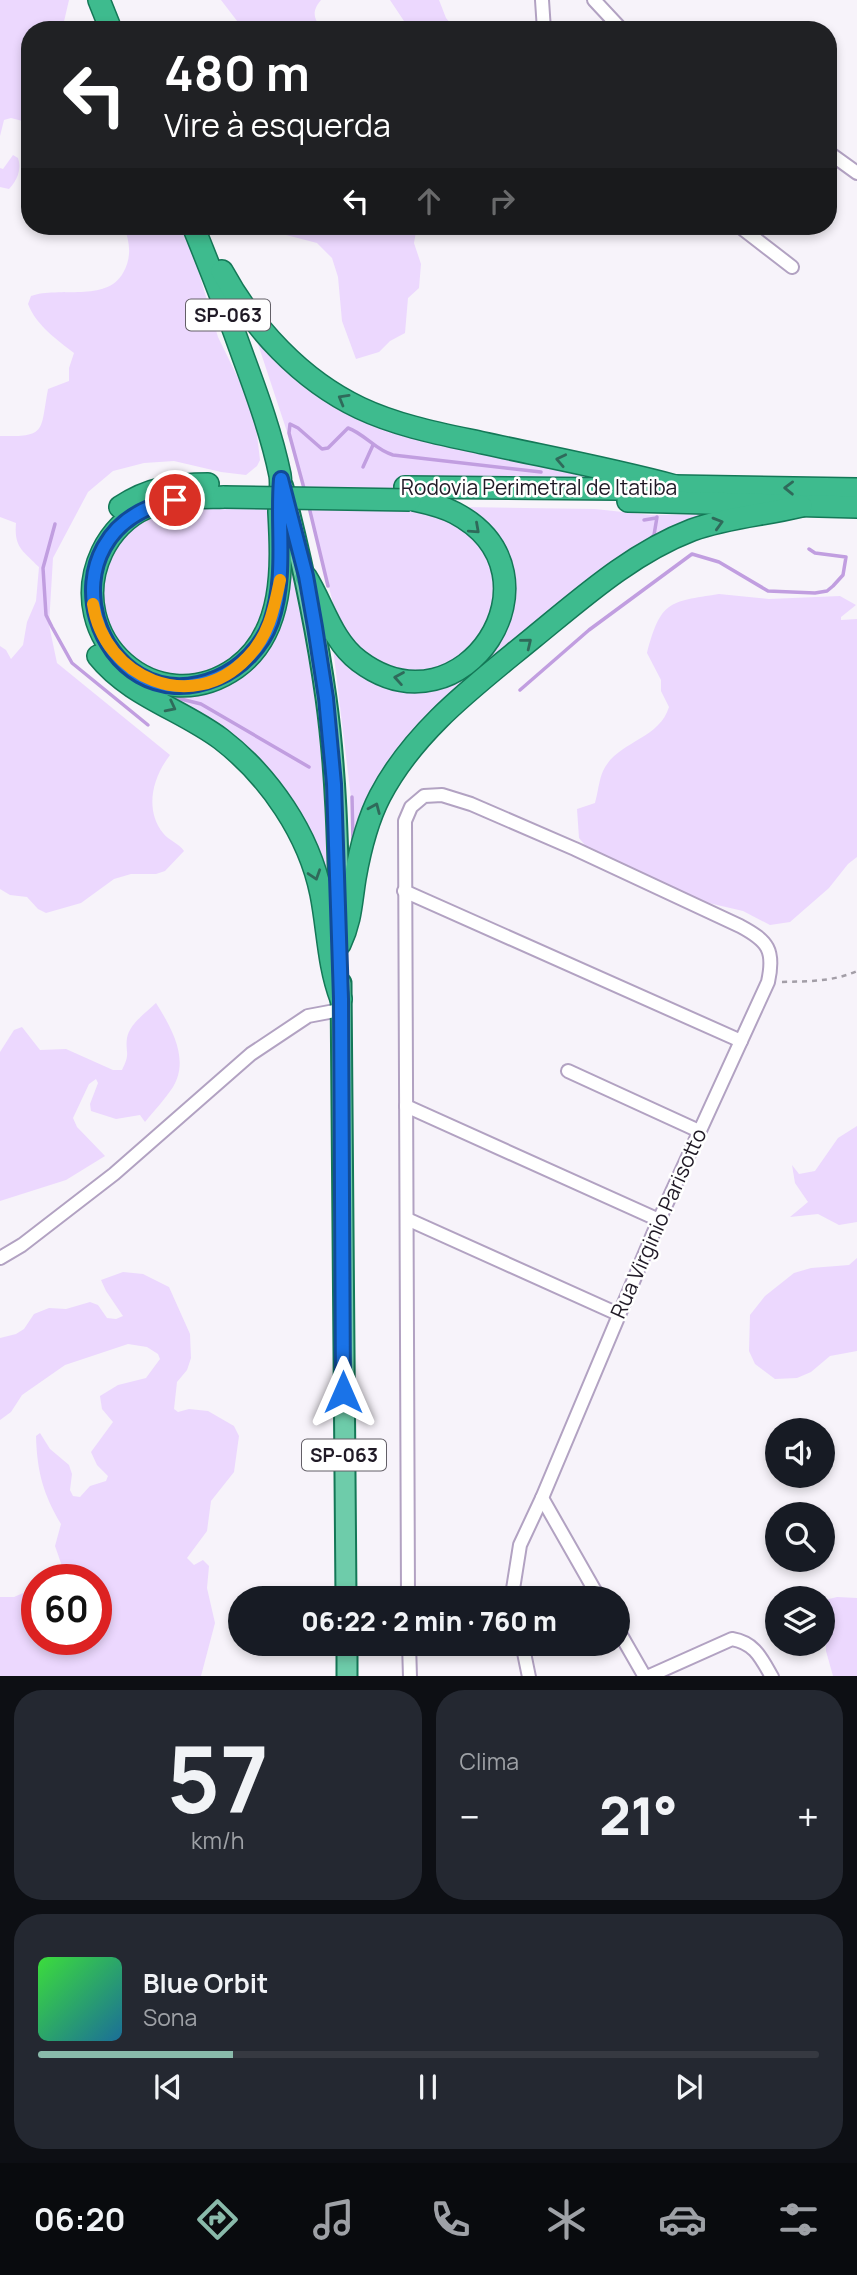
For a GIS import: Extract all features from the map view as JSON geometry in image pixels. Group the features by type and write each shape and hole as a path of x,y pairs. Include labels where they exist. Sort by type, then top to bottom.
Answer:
{"highway":[{"path":"99,0 107,21"},
{"name":"SP-063","path":"197,235 261,406 281,479"},
{"path":"204,235 229,284 269,338 306,374 342,399 361,409 410,426 675,486"},
{"path":"223,491 159,503 137,513 113,534 96,566 92,600 102,635 124,663 148,680 178,686 210,681 238,667 264,636 275,608 280,576 281,479"},
{"path":"223,491 179,484 135,497 111,514 93,540 82,564 78,598 81,619 93,648 117,677 179,711 220,739 249,764 276,797 296,830 313,869 323,904 331,968 341,1004"},
{"name":"Rodovia Perimetral de Itatiba","path":"410,496 675,486 857,489"},
{"name":"Rodovia Perimetral de Itatiba","path":"223,491 857,507"},
{"path":"306,576 343,646 360,662 385,675 422,681 455,671 472,660 491,638 502,610 504,585 498,559 485,538 472,525 455,513 410,496"},
{"path":"340,944 352,914 356,873 365,836 379,798 415,743 446,711 605,580 646,552 715,523 801,506"}],"main road":[{"name":"SP-063","path":"281,479 306,576 330,728 336,817 341,1004 346,1586"},
{"path":"346,1656 347,1676"}],"street":[{"path":"542,0 543,21"},
{"path":"594,0 614,21"},
{"path":"837,159 857,173"},
{"path":"751,235 792,267"},
{"name":"Rua Virginio Parisotto","path":"404,891 405,821 411,807 424,796 442,795 471,804 575,849 740,926 759,936 769,949 772,964 768,982 659,1220 542,1499 520,1545 513,1586"},
{"path":"408,1586 404,891 741,1041"},
{"path":"0,1258 22,1245 114,1174 251,1054 308,1016 341,1004"},
{"path":"568,1071 699,1131"},
{"path":"405,1106 659,1220"},
{"path":"407,1219 618,1314"},
{"path":"542,1499 592,1586"},
{"path":"630,1650 646,1676 732,1639 744,1641 757,1652 772,1676"},
{"path":"409,1656 410,1676"},
{"path":"525,1656 529,1676"}],"path":[{"path":"768,982 812,982 839,978 857,971"}],"shaded area":[{"path":"0,0 69,0 64,21 21,21 21,121 11,118 4,120 0,136"},
{"path":"221,0 321,0 316,8 317,21 237,21"},
{"path":"390,0 439,0 448,21 404,21"},
{"path":"13,155 19,162 16,179 9,189 0,187 0,168 3,169"},
{"path":"126,235 184,235 196,263 218,337 240,382 256,426 260,460 246,475 174,461 144,463 113,471 88,492 53,558 49,625 57,663 170,755 155,783 152,804 157,824 163,833 184,851 165,871 156,874 131,874 114,879 81,903 46,913 27,897 10,895 0,889 0,646 11,659 23,645 27,622 36,601 39,567 18,543 16,523 0,517 0,436 34,433 42,423 48,389 69,381 69,368 74,353 36,319 28,304 31,296 105,288 123,273 129,256"},
{"path":"286,235 415,235 414,243 421,264 419,288 408,298 405,333 390,341 379,352 356,359 342,321 338,277 332,258 317,243"},
{"path":"255,335 320,394 615,479 401,480 436,515 473,533 496,570 491,623 452,665 406,674 349,644 335,611 298,465"},
{"path":"175,506 272,506 274,579 253,645 209,676 153,676 110,637 99,578 108,552 140,519"},
{"path":"463,507 595,509 651,515 709,514 445,705 352,848 351,798 333,648 344,655 439,682 513,607 514,584 508,560"},
{"path":"290,561 307,637 316,702 328,837 327,875 305,829 161,693 234,678"},
{"path":"719,594 769,599 840,596 856,605 841,617 841,620 857,619 857,857 829,888 790,922 770,925 743,911 700,901 589,850 579,838 577,809 595,803 603,771 609,761 656,727 669,707 661,691 661,680 647,653 662,614 677,602"},
{"path":"156,1003 172,1033 179,1054 178,1076 167,1096 145,1122 140,1115 116,1119 91,1111 90,1104 98,1083 96,1079 89,1084 73,1118 77,1127 105,1156 66,1180 0,1201 0,1052 14,1030 22,1027 40,1050 66,1049 113,1070 122,1070 127,1056 129,1033 135,1023"},
{"path":"857,1126 857,1222 839,1225 818,1214 790,1217 808,1202 795,1183 792,1165 799,1174 815,1171 838,1138"},
{"path":"857,1258 857,1351 830,1356 811,1372 797,1378 775,1379 755,1364 749,1351 750,1315 765,1296 794,1273 811,1268 849,1265"},
{"path":"123,1272 143,1274 169,1287 190,1334 191,1358 187,1370 177,1382 174,1409 178,1412 189,1409 208,1411 234,1426 239,1436 234,1472 211,1501 207,1531 187,1558 194,1565 203,1560 209,1566 207,1588 215,1623 201,1676 0,1676 0,1597 21,1594 21,1655 112,1655 112,1564 61,1564 55,1546 61,1524 42,1482 36,1436 40,1433 50,1449 69,1465 72,1474 70,1490 73,1496 80,1497 90,1486 106,1481 108,1476 97,1465 91,1452 113,1422 102,1409 100,1396 118,1385 146,1378 160,1359 158,1354 147,1347 128,1344 65,1365 22,1395 11,1412 0,1420 0,1338 16,1334 24,1329 34,1314 49,1308 66,1309 90,1302 98,1305 107,1318 116,1319 123,1316 101,1280"},
{"path":"835,1598 857,1598 857,1676 833,1676 827,1656 835,1656"}],"waterway":[{"path":"305,492 289,433 290,424 322,449 328,448 348,428 393,455 541,472"},
{"path":"363,467 373,445"},
{"path":"309,507 328,586"},
{"path":"650,539 654,535 657,517"},
{"path":"644,520 656,518"},
{"path":"55,524 43,568 46,615 72,663 148,725"},
{"path":"520,690 589,630 692,554 719,562 768,591 827,591 843,575 846,557 815,553 809,549"},
{"path":"165,695 201,704 309,767"},
{"path":"352,797 353,843"}],"slow traffic":[{"path":"93,604 102,635 124,663 148,680 178,686 193,685 225,675 248,658 270,624 280,580"}],"route":[{"path":"175,500 146,508 122,524 106,545 93,579 93,608 102,635 124,663 148,680 178,686 210,681 238,667 264,636 275,608 280,576 281,479 306,576 326,698 337,828 341,999 343,1392"}]}
